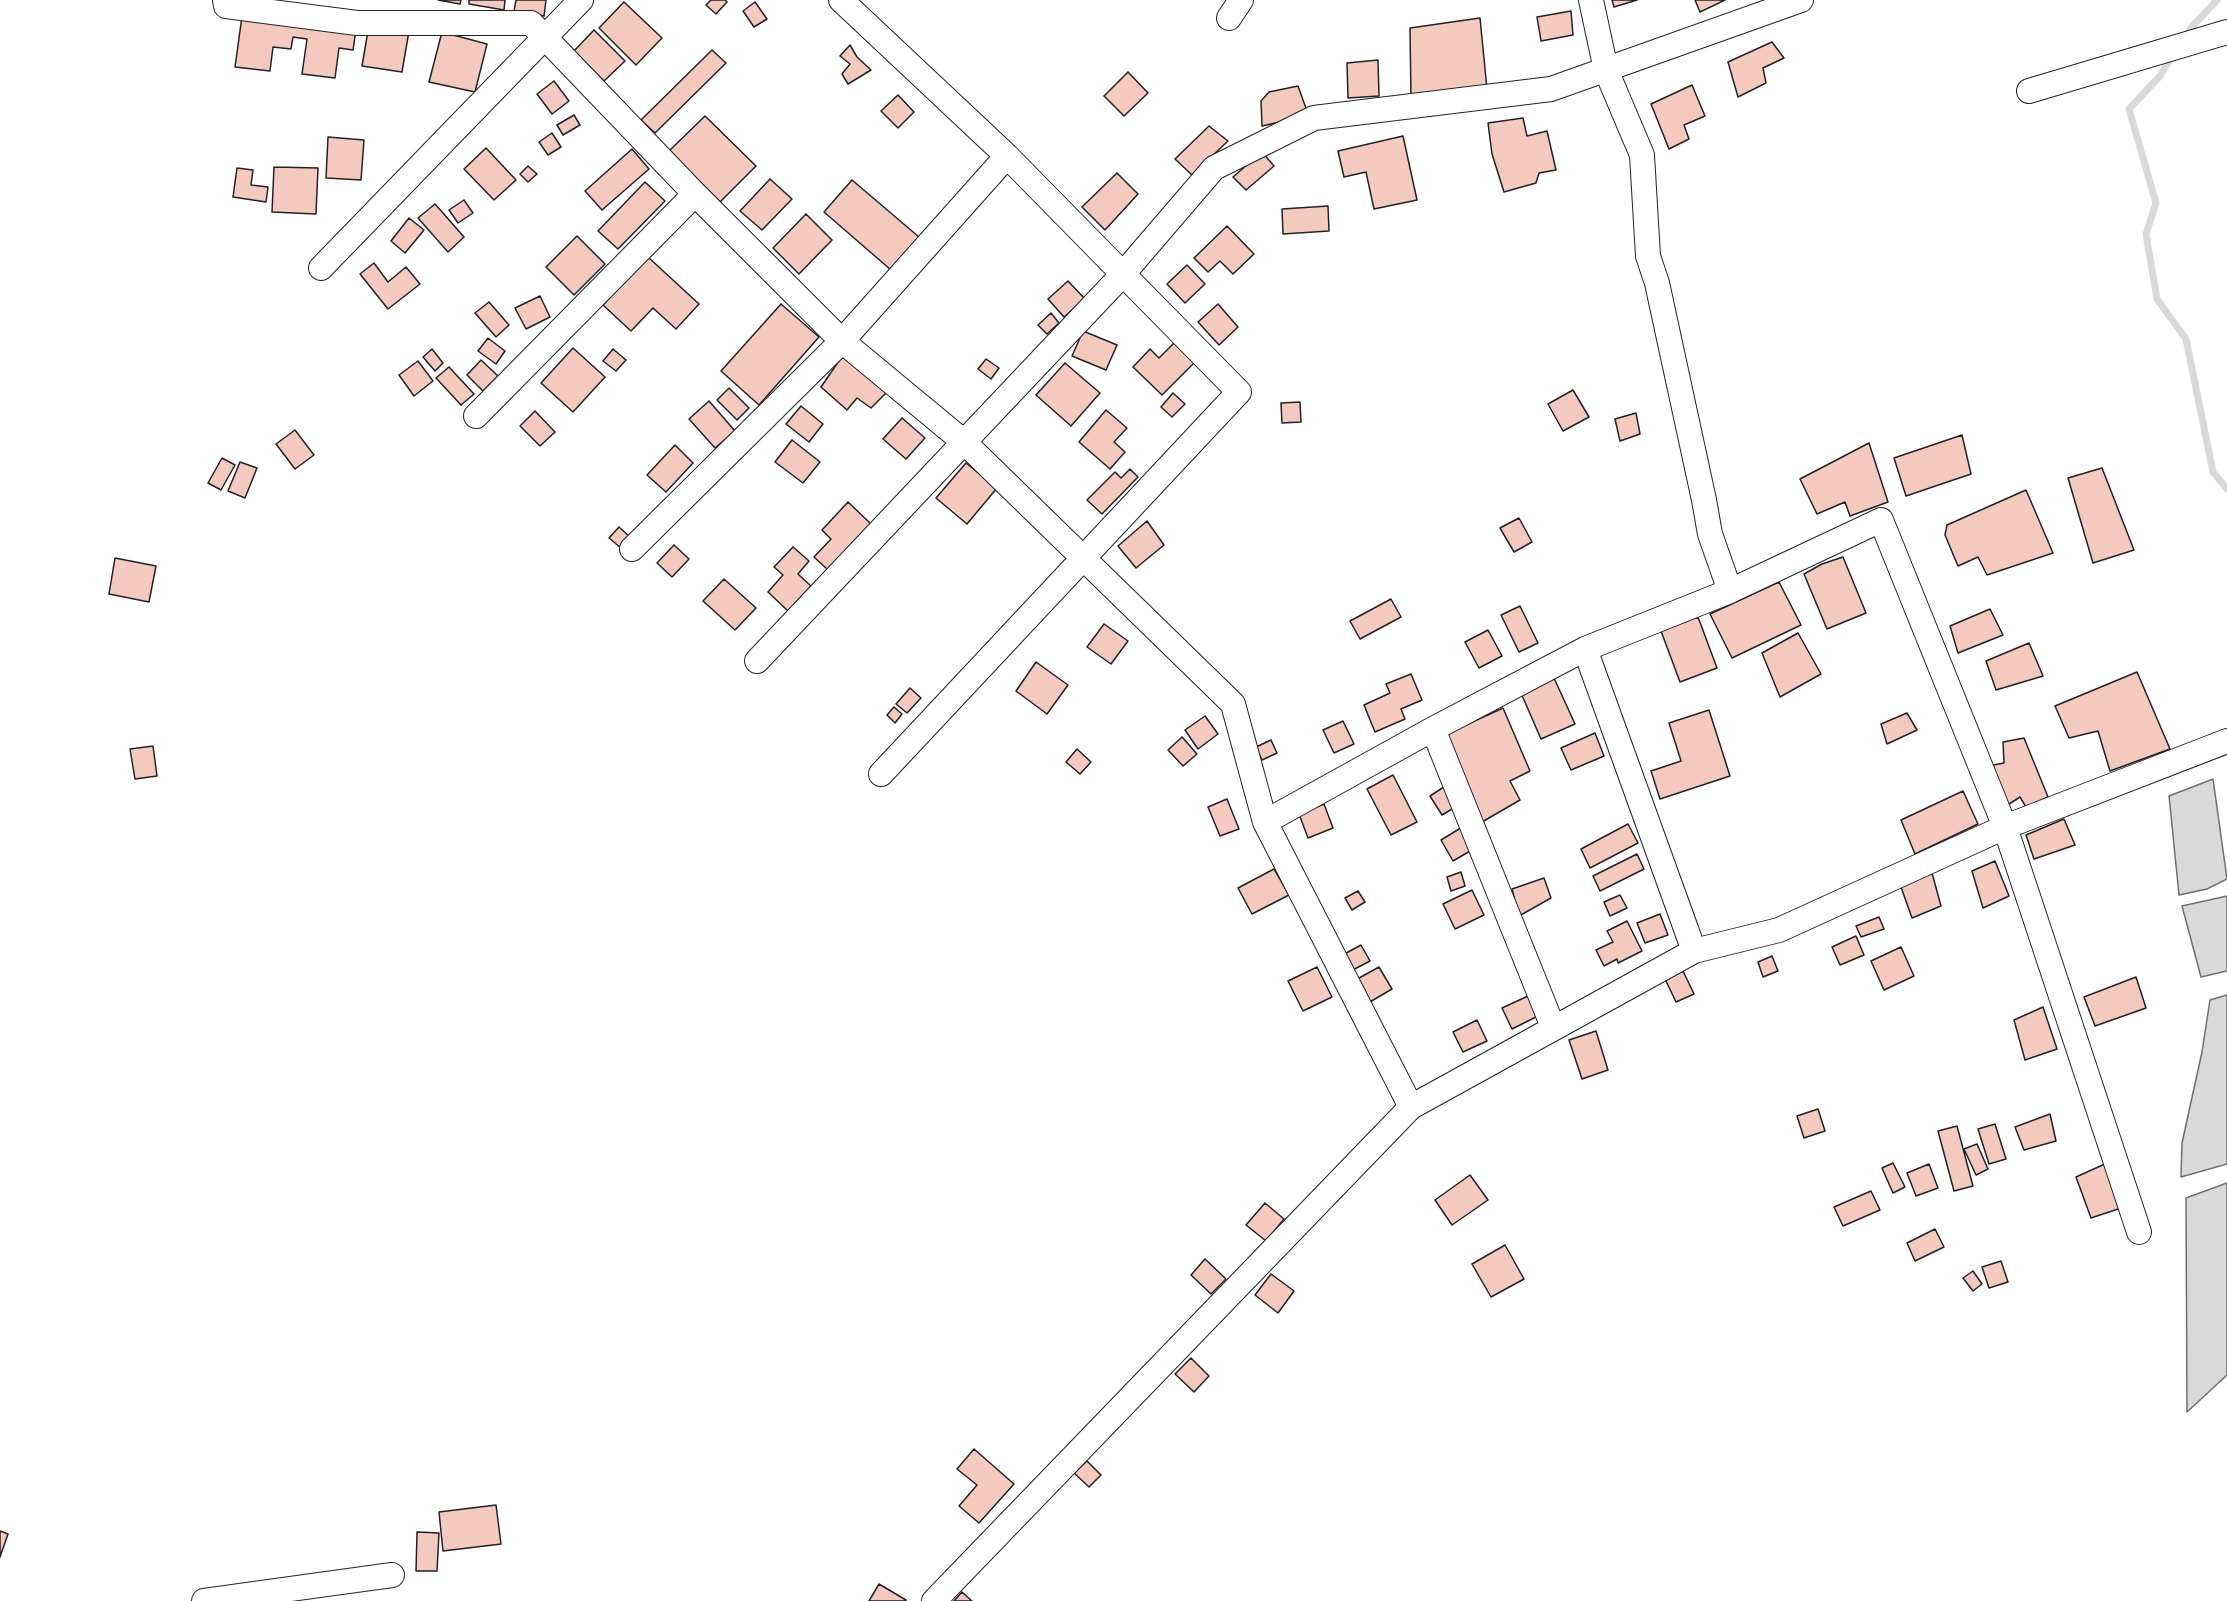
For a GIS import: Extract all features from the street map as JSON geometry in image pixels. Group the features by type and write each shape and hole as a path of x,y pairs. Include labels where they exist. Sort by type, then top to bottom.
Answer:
{"street":[{"path":"225,0 225,6 357,23 531,23 546,37 695,194 842,340 964,442 1233,704 1265,822 1411,1107"},
{"path":"321,268 581,0"},
{"path":"841,0 1007,156 1239,392 881,774"},
{"path":"1591,0 1606,70 1642,155 1648,256 1657,283 1710,534 1730,591"},
{"path":"756,661 1123,274 1214,168 1314,118 1551,89 1801,0"},
{"path":"2029,91 2227,32"},
{"path":"632,549 842,340 1007,156"},
{"path":"477,416 695,194"},
{"path":"1265,822 1433,729 1585,649 1730,591 1881,520 2005,827 2139,1232"},
{"path":"1585,649 1694,951"},
{"path":"1433,729 1553,1027"},
{"path":"934,1601 1411,1107 1694,951 1779,930 2005,827 2227,741"},
{"path":"204,1601 392,1575"}],"shaded area":[{"path":"2213,779 2227,879 2207,889 2179,895 2169,796"},
{"path":"2227,896 2227,971 2201,977 2182,906"},
{"path":"2227,995 2227,1164 2181,1177 2182,1143 2202,1052 2210,1000"},
{"path":"2227,1183 2227,1375 2187,1412 2186,1198"}],"building":[{"path":"438,0 461,0 460,4"},
{"path":"469,0 505,0 504,10 469,4"},
{"path":"516,0 546,0 544,16 514,11"},
{"path":"711,0 727,2 716,14 706,5"},
{"path":"1612,0 1637,0 1614,7"},
{"path":"1695,0 1725,0 1700,12"},
{"path":"624,2 662,38 636,65 599,28"},
{"path":"755,2 767,19 754,27 743,11"},
{"path":"243,9 357,23 353,50 339,48 335,78 302,74 307,39 293,37 291,49 273,47 270,71 235,67"},
{"path":"1571,11 1573,35 1541,41 1537,17"},
{"path":"1480,18 1487,89 1411,100 1410,28"},
{"path":"369,25 409,31 402,72 362,66"},
{"path":"594,30 625,61 604,81 574,51"},
{"path":"442,32 487,44 475,92 429,82"},
{"path":"1772,42 1784,58 1763,68 1766,83 1738,97 1728,62"},
{"path":"850,45 857,57 871,70 848,84 842,74 850,64 840,56"},
{"path":"712,50 726,63 655,133 641,120"},
{"path":"1378,60 1379,96 1348,98 1347,63"},
{"path":"1128,72 1148,93 1124,116 1104,96"},
{"path":"554,81 569,101 552,114 537,94"},
{"path":"1692,85 1705,116 1684,125 1689,139 1669,149 1651,104"},
{"path":"1298,86 1307,111 1293,119 1262,126 1261,101 1269,92"},
{"path":"898,95 914,112 898,128 881,111"},
{"path":"574,115 580,125 563,135 557,125"},
{"path":"705,116 756,166 720,202 669,151"},
{"path":"1523,118 1527,136 1547,131 1556,170 1539,173 1536,183 1504,192 1492,154 1488,123"},
{"path":"1209,126 1228,141 1192,175 1175,159"},
{"path":"552,133 561,147 548,155 539,142"},
{"path":"1403,136 1417,200 1374,209 1366,172 1344,177 1338,151"},
{"path":"328,137 364,140 361,180 326,178"},
{"path":"486,148 516,180 494,200 464,169"},
{"path":"632,149 649,169 602,210 585,191"},
{"path":"1262,152 1274,166 1246,190 1233,177"},
{"path":"528,166 537,174 528,182 520,174"},
{"path":"274,167 318,168 316,214 272,212"},
{"path":"237,168 253,170 251,185 268,187 266,202 233,197"},
{"path":"1117,173 1138,194 1105,230 1082,207"},
{"path":"770,179 792,199 762,230 740,211"},
{"path":"852,180 919,237 891,270 824,212"},
{"path":"645,182 665,201 618,249 598,231"},
{"path":"464,200 473,213 458,223 449,210"},
{"path":"435,204 464,237 448,252 418,218"},
{"path":"1328,206 1329,231 1283,234 1282,209"},
{"path":"806,214 832,240 799,274 773,248"},
{"path":"409,218 424,230 405,253 391,241"},
{"path":"1227,226 1254,254 1233,274 1220,261 1208,272 1194,258"},
{"path":"577,236 605,264 574,295 546,267"},
{"path":"648,257 699,304 676,329 653,308 631,331 603,305"},
{"path":"374,263 388,282 406,267 420,284 388,309 360,274"},
{"path":"1187,265 1205,284 1185,303 1167,284"},
{"path":"1068,281 1085,299 1064,317 1048,299"},
{"path":"540,296 550,317 526,329 515,308"},
{"path":"489,302 509,325 496,337 475,313"},
{"path":"781,304 819,337 759,405 721,371"},
{"path":"1218,304 1238,327 1219,345 1198,322"},
{"path":"1051,313 1059,323 1047,334 1038,325"},
{"path":"1083,331 1117,345 1106,370 1072,356"},
{"path":"488,338 505,351 496,364 478,351"},
{"path":"1174,343 1194,363 1162,395 1133,367 1150,349 1159,358"},
{"path":"573,348 605,377 573,412 541,383"},
{"path":"432,349 443,363 435,371 423,357"},
{"path":"613,349 626,360 616,371 603,361"},
{"path":"843,355 888,391 871,408 857,398 847,410 821,387"},
{"path":"986,359 999,368 991,379 978,369"},
{"path":"481,360 498,376 483,391 467,375"},
{"path":"418,361 433,381 414,396 399,375"},
{"path":"1065,363 1100,393 1071,426 1036,395"},
{"path":"449,367 474,394 461,405 436,378"},
{"path":"729,388 749,408 737,420 717,400"},
{"path":"1573,390 1589,417 1563,431 1548,404"},
{"path":"1173,393 1185,404 1172,417 1161,407"},
{"path":"709,401 735,431 715,448 689,419"},
{"path":"1300,402 1301,422 1282,423 1281,403"},
{"path":"801,406 823,424 809,442 786,424"},
{"path":"1106,410 1127,428 1114,442 1125,452 1110,469 1079,442"},
{"path":"535,411 555,432 540,446 520,426"},
{"path":"1636,413 1640,434 1620,441 1615,419"},
{"path":"902,418 925,438 906,459 883,439"},
{"path":"295,430 314,455 295,469 276,444"},
{"path":"1962,435 1971,474 1906,496 1894,458"},
{"path":"792,440 820,462 803,483 775,462"},
{"path":"1869,443 1888,502 1850,516 1845,502 1817,514 1800,479"},
{"path":"675,445 693,463 666,492 647,475"},
{"path":"222,458 235,465 221,490 208,483"},
{"path":"240,462 257,468 245,498 228,491"},
{"path":"966,463 997,488 967,524 936,498"},
{"path":"2102,468 2134,550 2093,563 2068,478"},
{"path":"1130,469 1138,477 1102,514 1087,500 1115,472 1121,478"},
{"path":"2026,490 2053,553 1987,575 1978,557 1958,566 1945,535 1947,525"},
{"path":"848,502 871,524 828,570 814,557 831,539 822,530"},
{"path":"1519,518 1532,542 1514,552 1500,528"},
{"path":"1147,521 1164,545 1136,568 1118,546"},
{"path":"619,527 630,537 621,548 609,538"},
{"path":"674,545 689,559 672,577 657,563"},
{"path":"793,547 809,561 798,574 811,586 788,611 768,592 783,575 774,567"},
{"path":"1843,557 1866,613 1827,629 1804,574 1822,564"},
{"path":"115,558 156,566 149,602 109,594"},
{"path":"724,579 756,608 735,630 703,601"},
{"path":"1779,582 1801,625 1732,658 1710,614"},
{"path":"1391,599 1401,617 1360,639 1350,621"},
{"path":"1520,606 1538,643 1519,652 1501,615"},
{"path":"1990,609 2003,635 1958,653 1950,626"},
{"path":"1698,617 1717,668 1680,682 1661,631"},
{"path":"1104,624 1128,641 1111,664 1087,647"},
{"path":"1488,630 1502,656 1479,668 1465,642"},
{"path":"1798,633 1821,674 1780,697 1762,653"},
{"path":"2029,643 2043,676 1996,690 1986,661"},
{"path":"1036,662 1068,685 1047,714 1016,691"},
{"path":"2137,672 2170,749 2110,771 2098,731 2069,738 2055,706"},
{"path":"1411,674 1422,700 1401,709 1405,719 1375,732 1364,705 1390,693 1386,684"},
{"path":"1554,678 1575,724 1541,739 1521,693"},
{"path":"910,688 921,698 907,713 896,704"},
{"path":"894,707 902,714 895,723 887,715"},
{"path":"1503,708 1530,771 1510,781 1520,800 1482,822 1444,735"},
{"path":"1709,710 1730,776 1660,799 1651,771 1681,761 1669,723"},
{"path":"1907,713 1917,730 1887,744 1881,724"},
{"path":"1205,716 1218,734 1198,749 1185,730"},
{"path":"1343,721 1354,744 1334,753 1323,730"},
{"path":"1595,733 1604,756 1571,770 1561,748"},
{"path":"1182,737 1197,754 1183,766 1168,750"},
{"path":"2024,738 2048,797 2026,807 2020,797 2006,806 1993,765 2004,763 2003,742"},
{"path":"1271,740 1277,753 1262,760 1256,747"},
{"path":"153,746 157,776 135,779 130,749"},
{"path":"1077,749 1091,762 1080,774 1066,762"},
{"path":"1393,775 1417,822 1391,835 1367,789"},
{"path":"1447,785 1459,805 1442,815 1430,796"},
{"path":"1963,791 1978,824 1915,854 1901,820"},
{"path":"1227,799 1239,829 1220,836 1208,807"},
{"path":"1324,804 1333,828 1308,838 1299,814"},
{"path":"2064,819 2075,845 2034,859 2026,835"},
{"path":"1628,824 1638,843 1590,868 1581,849"},
{"path":"1464,826 1477,847 1453,861 1441,840"},
{"path":"1637,854 1644,869 1600,891 1593,876"},
{"path":"1995,861 2009,896 1983,908 1972,871"},
{"path":"1274,869 1289,895 1252,914 1238,888"},
{"path":"1461,872 1465,886 1451,891 1447,877"},
{"path":"1932,873 1941,906 1912,918 1901,887"},
{"path":"1544,878 1551,898 1519,916 1512,889"},
{"path":"1472,890 1484,915 1455,929 1443,904"},
{"path":"1358,891 1365,902 1352,910 1345,898"},
{"path":"1620,895 1627,908 1610,916 1604,902"},
{"path":"1660,914 1668,935 1645,943 1637,923"},
{"path":"1879,917 1884,929 1861,937 1856,926"},
{"path":"1627,921 1642,951 1618,963 1617,959 1604,966 1596,950 1613,942 1607,931"},
{"path":"1856,936 1864,955 1840,965 1832,947"},
{"path":"1361,945 1370,961 1345,974 1337,958"},
{"path":"1901,947 1914,976 1884,990 1871,961"},
{"path":"1772,956 1778,971 1763,977 1758,962"},
{"path":"1317,967 1332,997 1303,1011 1288,981"},
{"path":"1379,967 1392,989 1363,1006 1350,983"},
{"path":"1683,971 1694,994 1676,1002 1665,979"},
{"path":"2136,977 2146,1008 2095,1026 2084,997"},
{"path":"1528,996 1538,1016 1512,1029 1502,1008"},
{"path":"2043,1007 2057,1049 2025,1060 2014,1020"},
{"path":"1477,1020 1487,1041 1463,1052 1453,1032"},
{"path":"1596,1031 1608,1070 1582,1079 1569,1040"},
{"path":"1818,1109 1825,1131 1804,1138 1797,1116"},
{"path":"2050,1114 2056,1141 2024,1150 2015,1127"},
{"path":"1995,1124 2006,1159 1989,1164 1978,1129"},
{"path":"1957,1126 1973,1186 1954,1191 1938,1131"},
{"path":"1977,1144 1988,1169 1976,1175 1964,1149"},
{"path":"1893,1163 1905,1187 1893,1193 1882,1168"},
{"path":"2107,1163 2121,1208 2091,1218 2076,1177"},
{"path":"1929,1164 1938,1188 1916,1196 1907,1173"},
{"path":"1470,1175 1488,1200 1452,1225 1435,1200"},
{"path":"1871,1191 1880,1210 1843,1226 1834,1207"},
{"path":"1265,1203 1284,1219 1266,1241 1246,1225"},
{"path":"1935,1229 1944,1247 1915,1261 1907,1243"},
{"path":"1505,1245 1524,1279 1491,1297 1472,1264"},
{"path":"1205,1259 1226,1279 1211,1294 1191,1275"},
{"path":"2001,1261 2008,1282 1989,1288 1982,1267"},
{"path":"1973,1271 1982,1284 1973,1291 1963,1278"},
{"path":"1271,1274 1294,1291 1278,1313 1255,1295"},
{"path":"1191,1358 1209,1376 1194,1392 1175,1374"},
{"path":"974,1449 1014,1484 979,1523 959,1506 977,1485 957,1469"},
{"path":"1087,1461 1101,1475 1089,1487 1074,1473"},
{"path":"496,1505 501,1544 443,1551 439,1512"},
{"path":"0,1531 8,1534 0,1557"},
{"path":"417,1532 439,1533 437,1571 416,1571"},
{"path":"879,1584 906,1600 906,1601 869,1601"},
{"path":"962,1592 972,1601 954,1601"}],"waterway":[{"path":"2185,37 2217,0"},
{"path":"2172,56 2160,76 2129,109 2156,203 2146,234 2157,299 2186,339 2213,472 2227,489"}]}
